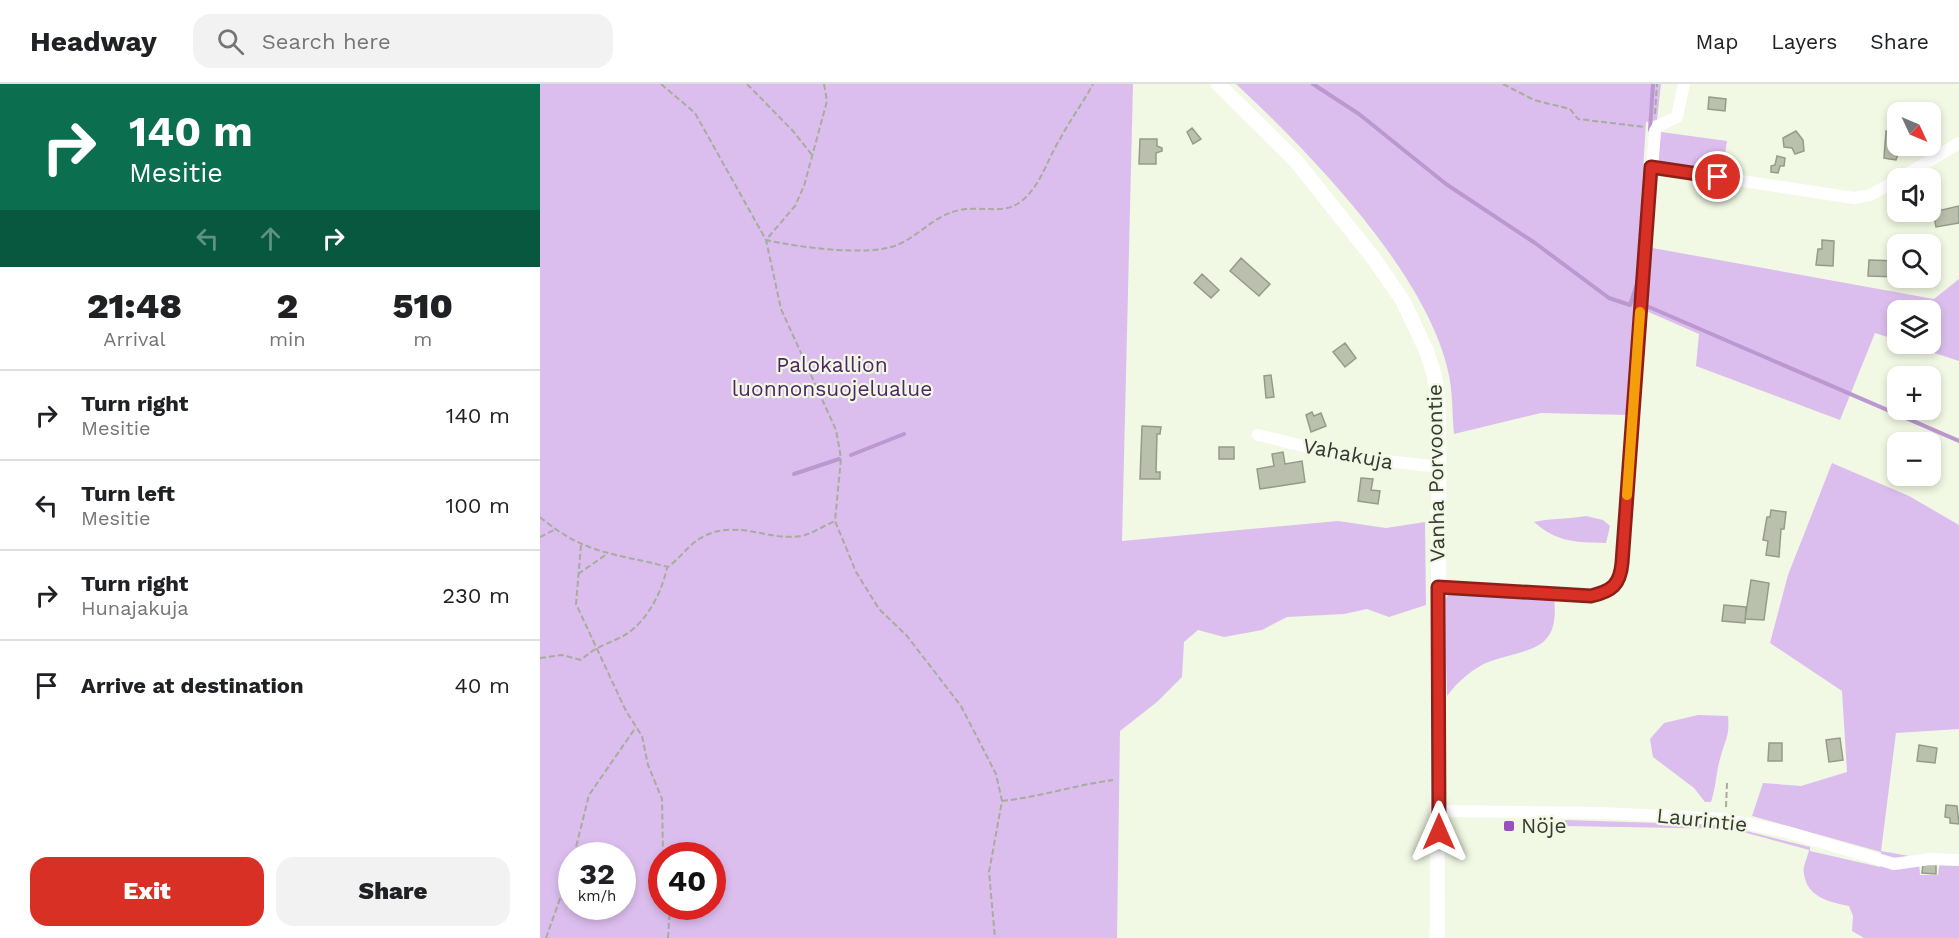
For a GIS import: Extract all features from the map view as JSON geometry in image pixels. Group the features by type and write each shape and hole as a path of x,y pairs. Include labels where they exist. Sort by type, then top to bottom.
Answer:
{"street":[{"name":"Vanha Porvoontie","path":"1218,84 1296,161 1374,259 1403,301 1427,352 1434,374 1438,398 1439,467 1437,938"},
{"path":"1438,587 1591,596 1609,592 1617,584 1622,563 1651,167 1651,129 1677,117 1684,84"},
{"path":"1917,168 1959,143"},
{"path":"1651,167 1854,198 1870,195 1887,186"},
{"name":"Vahakuja","path":"1258,435 1344,456 1439,467"},
{"name":"Laurintie","path":"1439,811 1614,813 1725,819 1787,832 1894,864 1930,859 1959,860"}],"path":[{"path":"661,84 695,113 723,159 736,188 766,240 781,309 836,430 841,458 835,521 856,573 879,609 907,636 961,706 996,774 1002,801 989,872 995,938"},
{"path":"747,84 793,131 812,155"},
{"path":"766,240 795,206 804,186 827,101 824,84"},
{"path":"766,240 794,246 878,251 899,245 940,215 963,209 1000,210 1015,207 1027,197 1093,84"},
{"path":"1503,84 1534,100 1570,109 1578,119 1651,129 1657,84"},
{"path":"540,517 581,545 607,555 668,567"},
{"path":"540,658 562,655 581,660 597,646 618,639 629,632 652,608 663,586 668,567 698,540 711,534 748,529 774,535 804,535 835,521"},
{"path":"540,537 556,529"},
{"path":"581,545 576,604 642,736 648,765 662,799 663,842"},
{"path":"578,574 607,555"},
{"path":"577,842 589,795 636,727"},
{"path":"1002,801 1028,799 1072,786 1113,780"},
{"path":"1725,819 1727,783"},
{"path":"546,938 558,904"},
{"path":"668,938 669,920"}],"green space":[{"name":"Palokallion luonnonsuojelualue","path":"540,84 1133,84 1122,541 1338,521 1386,528 1425,522 1426,605 1389,617 1367,609 1344,614 1287,617 1262,630 1224,637 1198,630 1184,642 1182,677 1157,702 1120,731 1117,938 540,938"},
{"path":"1236,84 1661,84 1657,120 1646,122 1628,415 1541,413 1454,434 1452,394 1448,371 1436,333 1416,294 1391,255 1361,216 1297,144"},
{"path":"1661,132 1727,141 1722,173 1657,164"},
{"path":"1647,247 1934,299 1959,279 1959,361 1938,354 1941,354 1941,300 1887,300 1887,337 1875,333 1840,420 1696,366 1699,334 1644,310"},
{"path":"1832,463 1909,496 1959,525 1959,729 1896,733 1881,851 1915,857 1919,861 1920,875 1938,875 1940,859 1959,860 1959,938 1864,938 1852,931 1853,916 1849,906 1820,897 1809,888 1804,868 1809,850 1732,829 1565,826 1565,820 1723,825 1810,847 1810,851 1880,867 1881,852 1752,816 1763,783 1801,786 1847,772 1842,691 1770,643 1788,575"},
{"path":"1586,516 1603,520 1610,526 1606,543 1559,538 1534,522 1547,520"},
{"path":"1450,592 1554,598 1555,615 1552,628 1547,638 1540,644 1478,667 1461,680 1447,696 1444,601"},
{"path":"1698,715 1728,716 1728,733 1711,802 1705,802 1694,788 1653,757 1650,739 1664,723"}],"building":[{"path":"1709,97 1726,99 1725,111 1708,109"},
{"path":"1192,128 1201,139 1193,144 1187,132"},
{"path":"1796,131 1803,140 1804,151 1795,154 1792,148 1784,147 1783,138"},
{"path":"1886,131 1887,156 1897,156 1896,160 1884,158"},
{"path":"1140,139 1157,139 1157,146 1162,148 1162,151 1156,153 1156,164 1139,164"},
{"path":"1777,156 1785,158 1784,166 1780,166 1778,173 1771,172 1771,166 1775,165"},
{"path":"1959,206 1959,223 1936,227 1935,222 1941,222 1941,210"},
{"path":"1822,240 1834,241 1833,266 1816,265 1818,249 1822,249"},
{"path":"1241,258 1270,284 1259,296 1230,271"},
{"path":"1869,260 1887,261 1887,277 1868,276"},
{"path":"1202,274 1219,290 1211,298 1194,283"},
{"path":"1345,343 1356,358 1345,367 1333,352"},
{"path":"1271,375 1274,397 1266,398 1264,376"},
{"path":"1312,412 1314,416 1321,413 1326,426 1311,432 1306,415"},
{"path":"1142,426 1161,427 1160,434 1157,434 1156,472 1160,472 1160,479 1140,479"},
{"path":"1219,447 1234,447 1234,459 1219,459"},
{"path":"1283,452 1285,464 1302,461 1305,482 1260,489 1257,469 1274,466 1272,454"},
{"path":"1361,478 1373,479 1371,490 1380,491 1378,504 1358,501"},
{"path":"1771,510 1786,512 1784,529 1781,529 1779,557 1766,555 1768,541 1763,540 1767,517 1770,517"},
{"path":"1751,580 1769,583 1764,620 1745,619"},
{"path":"1724,605 1746,607 1745,623 1722,621"},
{"path":"1840,738 1843,760 1829,762 1826,740"},
{"path":"1769,743 1782,743 1782,761 1768,761"},
{"path":"1919,745 1937,748 1935,763 1917,761"},
{"path":"1946,805 1957,806 1959,824 1950,823 1950,818 1945,817"},
{"path":"1923,864 1936,864 1936,874 1922,873"}],"waterway":[{"path":"1313,84 1359,114 1446,184 1535,243 1609,298 1630,305 1638,281"},
{"path":"1650,130 1653,84"},
{"path":"1641,244 1646,167"},
{"path":"1649,307 1959,441"},
{"path":"851,455 904,434"},
{"path":"794,474 839,459"}],"slow traffic":[{"path":"1627,495 1640,312"}],"place":[{"name":"Nöje","path":"1509,826"}],"route":[{"path":"1439,832 1438,587 1591,596 1609,592 1617,584 1622,563 1651,167 1718,177"}]}
